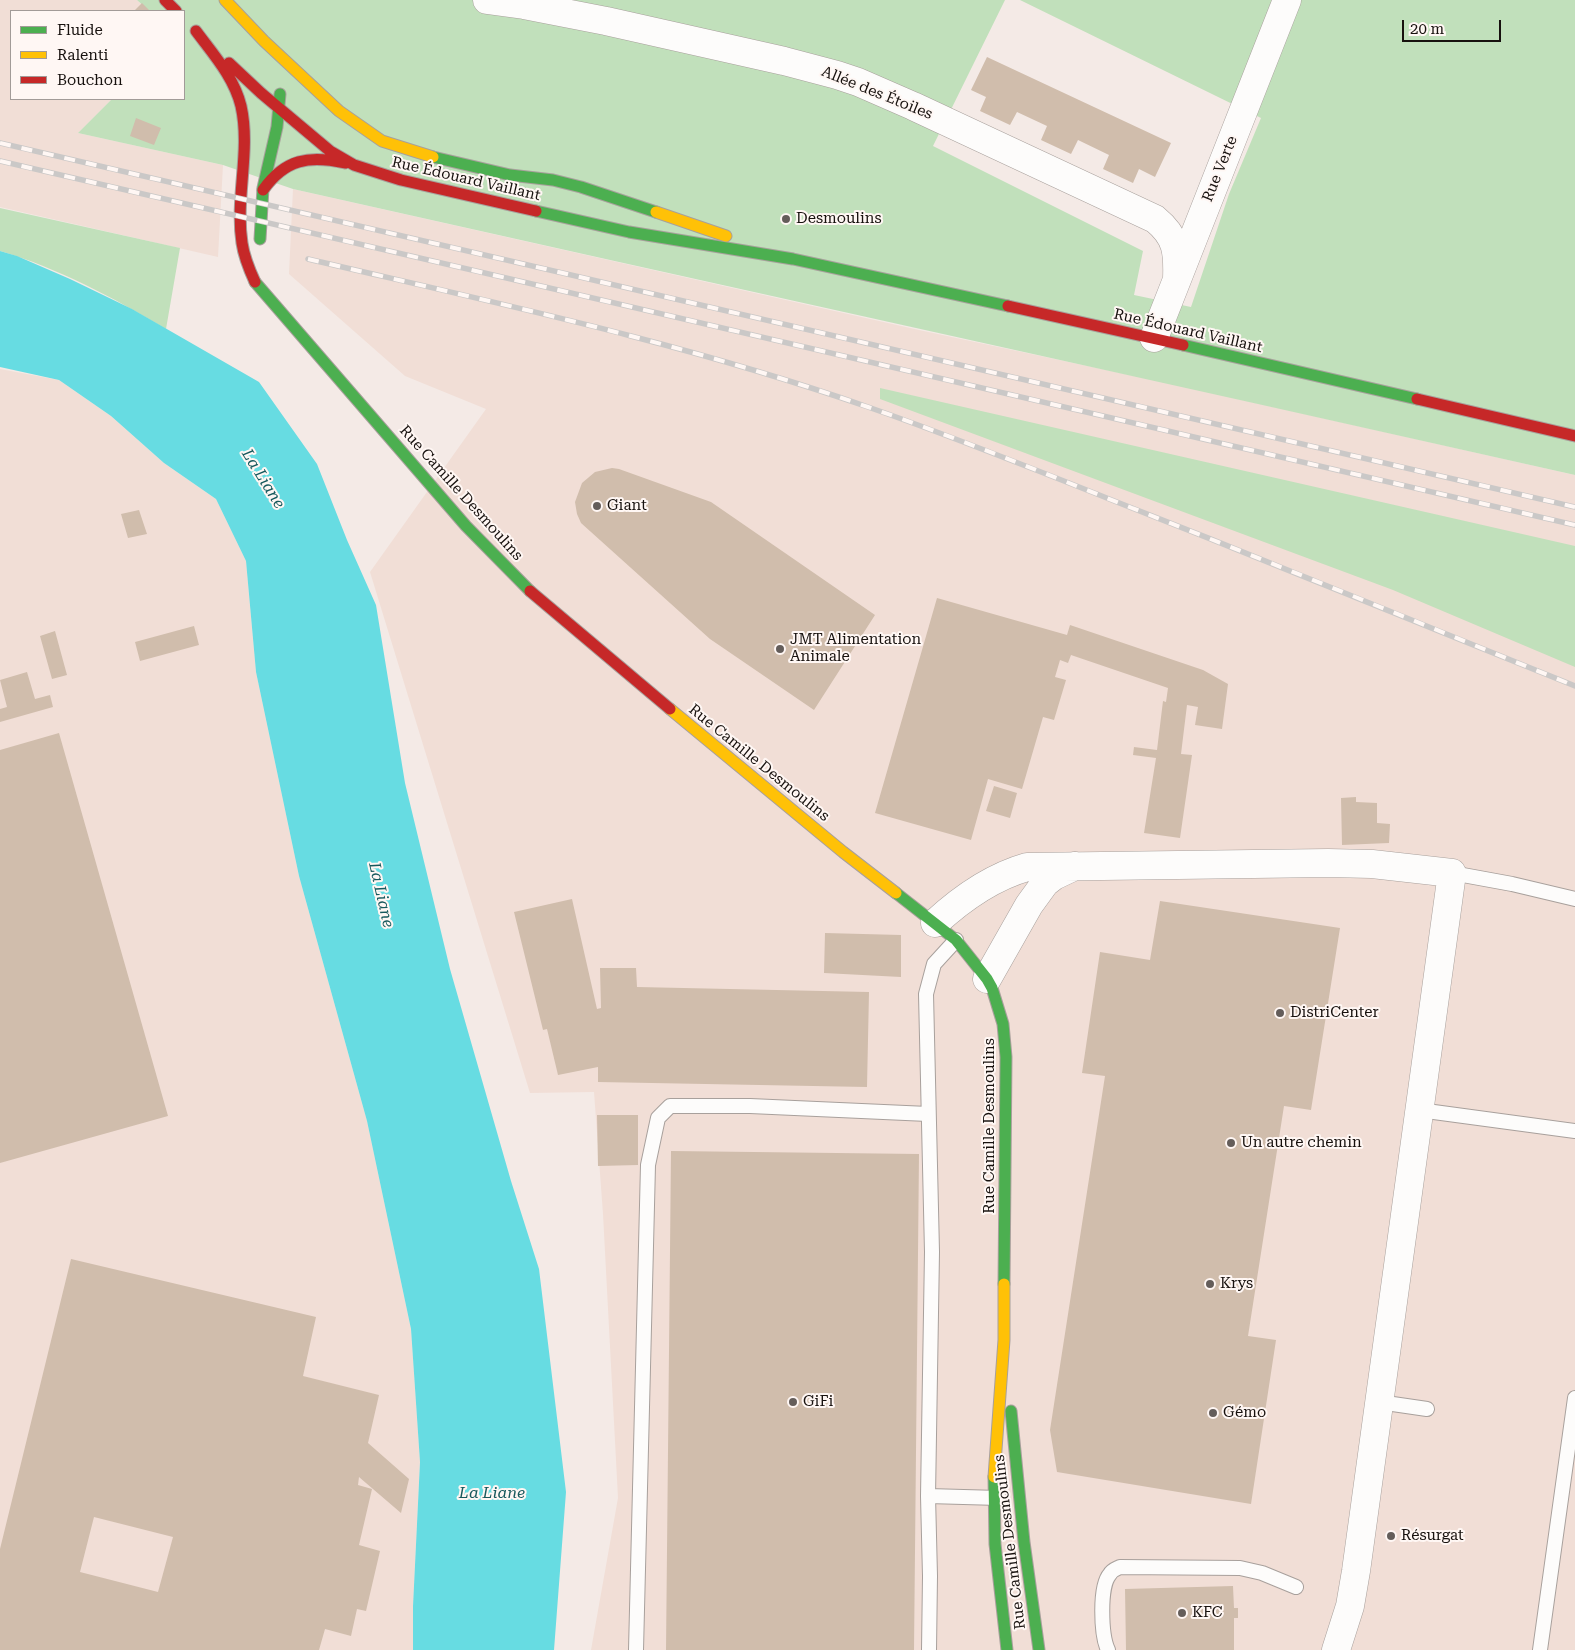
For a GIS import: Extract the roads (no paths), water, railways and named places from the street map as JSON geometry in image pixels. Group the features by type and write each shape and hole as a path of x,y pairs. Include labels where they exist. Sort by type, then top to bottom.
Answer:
{"street":[{"path":"165,0 175,10"},
{"name":"Rue Édouard Vaillant","path":"226,0 264,42 339,111 382,141 425,156 462,165 553,180 581,187 793,260"},
{"name":"Allée des Étoiles","path":"487,0 577,15 784,61 837,75 872,88 1155,219 1163,226 1174,242 1177,252 1177,279"},
{"name":"Rue Verte","path":"1154,338 1287,0"},
{"name":"Rue Édouard Vaillant","path":"193,28 294,122 330,151 354,165 425,186 619,230 793,260 1154,338 1575,436"},
{"name":"Rue Camille Desmoulins","path":"193,28 228,73 237,94 243,116 244,156 241,246 246,268 256,284 466,526 526,586 587,640 843,852 935,922 956,940 987,978 1001,1012 1006,1038 1004,1340 994,1465 994,1498 995,1544 1007,1650"},
{"path":"264,42 276,69"},
{"path":"260,250 263,190 280,109 279,83"},
{"path":"244,156 259,138 277,128 294,122 309,120"},
{"path":"340,126 382,141"},
{"path":"263,190 270,179 281,170 311,158 328,159 354,165"},
{"name":"Rue Camille Desmoulins","path":"263,272 269,297"},
{"path":"935,922 974,892 1016,870 1027,867 1328,863 1372,864 1452,873 1350,1606 1336,1650"},
{"path":"987,978 1029,905 1045,883 1054,876 1075,866"},
{"name":"Rue Camille Desmoulins","path":"1004,1340 1019,1499 1039,1650"}],"lane":[{"path":"1452,873 1512,884 1575,899"},
{"path":"929,1650 928,1496 932,1252 926,994 934,964 956,940"},
{"path":"636,1650 648,1165 658,1118 670,1106 750,1106 928,1114"},
{"path":"1419,1110 1575,1131"},
{"path":"1540,1650 1575,1398"},
{"path":"1379,1402 1427,1409"},
{"path":"928,1496 1019,1499"},
{"path":"1108,1650 1104,1634 1104,1589 1109,1574 1120,1567 1240,1568 1262,1573 1296,1587"}],"water":[{"name":"La Liane","path":"0,251 17,256 70,279 132,309 259,382 317,464 347,540 376,605 405,783 450,969 511,1181 539,1269 566,1492 554,1650 413,1650 413,1606 420,1462 411,1329 367,1121 299,876 256,672 246,561 216,499 164,463 111,416 59,380 0,367"}],"railway":[{"path":"0,143 1575,507"},
{"path":"0,161 1575,525"},
{"path":"308,259 520,308 660,344 730,363 868,407 1033,469 1575,686"}],"place":[{"name":"Desmoulins","path":"786,219"},
{"name":"Giant","path":"597,506"},
{"name":"JMT Alimentation Animale","path":"780,649"},
{"name":"DistriCenter","path":"1280,1013"},
{"name":"Un autre chemin","path":"1231,1143"},
{"name":"Krys","path":"1210,1284"},
{"name":"GiFi","path":"793,1402"},
{"name":"Gémo","path":"1213,1413"},
{"name":"Résurgat","path":"1391,1536"},
{"name":"KFC","path":"1182,1613"}]}
